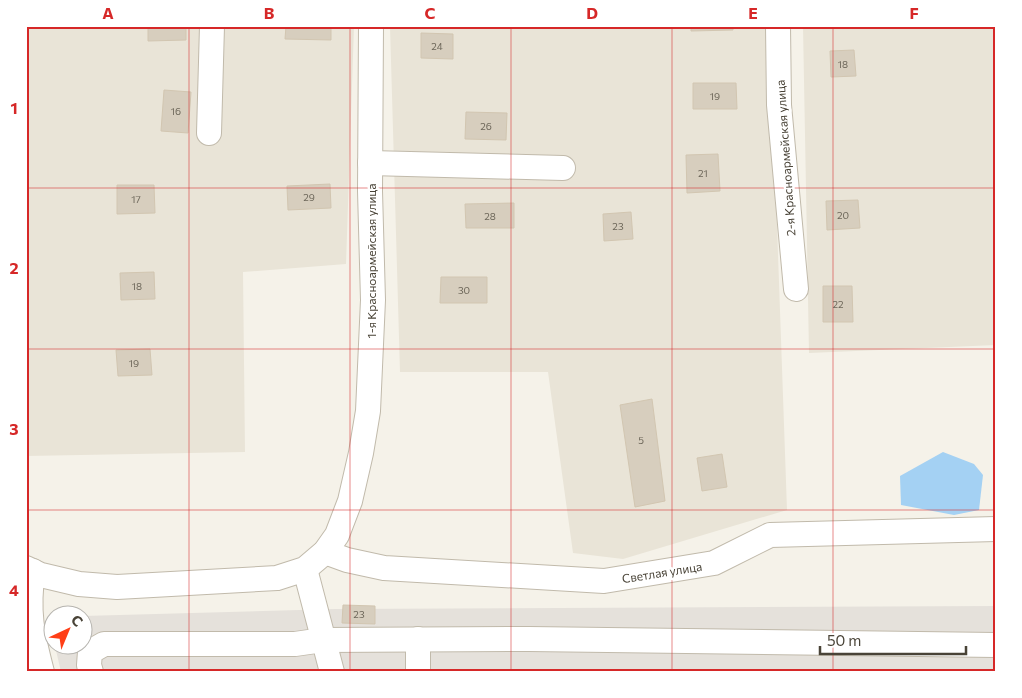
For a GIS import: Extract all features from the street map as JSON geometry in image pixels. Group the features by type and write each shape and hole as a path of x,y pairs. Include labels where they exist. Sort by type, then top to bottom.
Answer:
{"street":[{"path":"209,133 212,26"},
{"name":"1-я Красноармейская улица","path":"305,569 325,552 336,534 350,501 368,411 373,300 370,163 371,26"},
{"name":"2-я Красноармейская улица","path":"778,26 778,105 796,289"},
{"path":"370,163 563,168"},
{"name":"Светлая улица","path":"325,552 347,560 384,568 604,581 714,563 770,534 996,529"},
{"path":"42,672 33,639 30,614 29,570 41,575 79,584 117,587 277,578 305,569 332,672"},
{"path":"418,639 418,672"},
{"path":"91,672 89,665 90,652 104,644 296,644 324,640 529,639 996,645"}],"shaded area":[{"path":"26,26 354,26 346,264 243,272 245,452 26,456"},
{"path":"390,26 770,26 787,510 623,559 573,553 548,372 400,372"},
{"path":"803,26 996,26 996,345 809,353"},
{"path":"996,606 996,672 61,672 57,656 92,656 92,616 335,609"}],"water":[{"path":"943,452 974,464 983,475 979,510 954,515 901,505 900,476"}],"building":[{"path":"148,26 186,26 186,40 148,41"},
{"path":"286,26 331,26 331,40 285,39"},
{"path":"691,26 733,26 733,30 691,31"},
{"path":"421,33 453,34 453,59 421,58"},
{"path":"854,50 856,76 831,77 830,51"},
{"path":"693,83 736,83 737,109 693,109"},
{"path":"164,90 191,92 188,133 161,131"},
{"path":"466,112 507,113 506,140 465,139"},
{"path":"718,154 720,191 687,193 686,155"},
{"path":"330,184 331,208 288,210 287,186"},
{"path":"117,185 154,185 155,213 117,214"},
{"path":"858,200 860,228 827,230 826,201"},
{"path":"514,203 514,228 466,228 465,204"},
{"path":"631,212 633,239 604,241 603,214"},
{"path":"154,272 155,299 121,300 120,273"},
{"path":"441,277 487,277 487,303 440,303"},
{"path":"823,286 852,286 853,322 823,322"},
{"path":"150,349 152,375 118,376 116,350"},
{"path":"652,399 665,501 635,507 620,405"},
{"path":"722,454 727,487 702,491 697,458"},
{"path":"343,605 375,606 375,624 342,623"}]}
